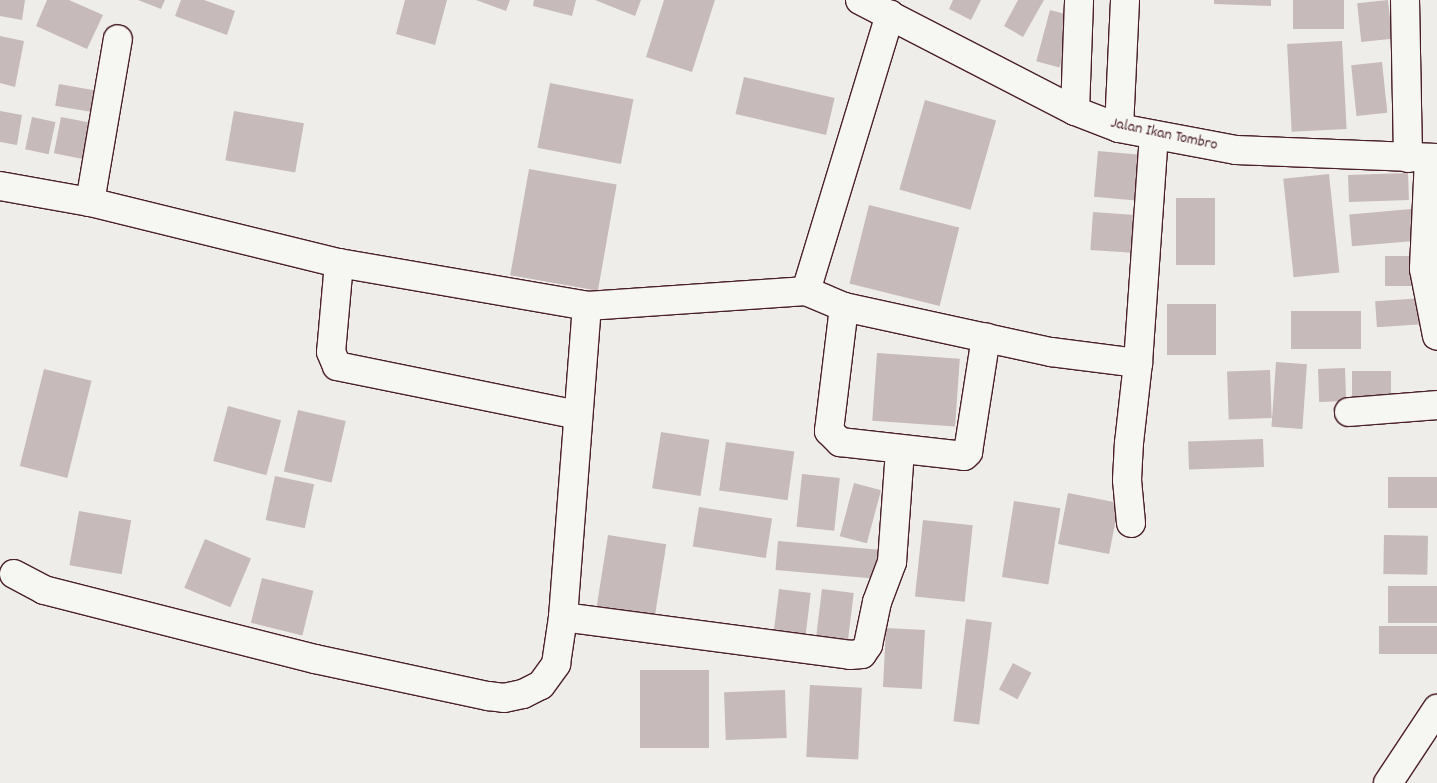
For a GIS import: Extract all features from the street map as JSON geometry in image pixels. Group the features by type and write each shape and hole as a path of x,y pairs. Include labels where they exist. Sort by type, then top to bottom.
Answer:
{"street":[{"name":"Jalan Ikan Tombro","path":"860,0 1075,111 1119,128 1236,150 1425,158"},
{"path":"1075,111 1079,0"},
{"path":"1119,128 1125,0"},
{"path":"1406,0 1425,158 1424,269 1437,336"},
{"path":"806,291 890,14"},
{"path":"90,202 118,39"},
{"path":"1131,523 1127,480 1128,443 1138,362 1154,136"},
{"path":"0,186 90,202 339,263 587,306 806,291 844,307 1051,352 1138,362"},
{"path":"339,263 332,352 337,366 577,415"},
{"path":"14,574 33,586 315,659 504,698 529,691 550,674 556,664 563,618 577,415 587,306"},
{"path":"844,307 830,433 840,442 958,457 968,452 986,337"},
{"path":"1349,412 1437,405"},
{"path":"563,618 850,656 862,654 868,645 876,602 892,562 900,450"},
{"path":"1388,783 1413,750 1437,709"}],"building":[{"path":"0,0 25,0 22,20 0,16"},
{"path":"47,0 69,0 103,15 87,49 36,26"},
{"path":"138,0 165,0 161,9"},
{"path":"181,0 204,0 235,11 227,35 175,16"},
{"path":"405,0 447,0 435,45 396,34"},
{"path":"476,0 510,0 506,11"},
{"path":"534,0 576,0 572,16 533,6"},
{"path":"595,0 641,0 635,16"},
{"path":"664,0 715,0 692,72 646,57"},
{"path":"953,0 981,0 971,20 949,9"},
{"path":"1018,0 1044,0 1023,37 1004,26"},
{"path":"1214,0 1271,0 1271,6 1214,4"},
{"path":"1293,0 1344,0 1344,29 1293,29"},
{"path":"1388,0 1392,39 1361,42 1357,3"},
{"path":"1050,10 1073,16 1059,67 1036,61"},
{"path":"0,36 24,41 15,87 0,83"},
{"path":"1342,41 1347,129 1292,132 1287,44"},
{"path":"1382,62 1387,113 1357,116 1351,65"},
{"path":"744,77 835,98 826,135 735,114"},
{"path":"550,83 633,99 621,164 537,148"},
{"path":"59,84 98,91 95,113 55,106"},
{"path":"925,100 996,120 970,210 899,189"},
{"path":"0,111 22,115 17,145 0,142"},
{"path":"234,111 304,123 295,173 225,160"},
{"path":"32,117 55,122 49,154 25,149"},
{"path":"61,117 101,125 94,161 54,153"},
{"path":"1098,151 1143,155 1139,201 1094,197"},
{"path":"529,169 617,184 598,291 510,275"},
{"path":"1408,173 1409,200 1349,202 1348,175"},
{"path":"1329,174 1339,272 1294,277 1283,179"},
{"path":"1176,198 1215,198 1215,265 1176,265"},
{"path":"869,205 959,227 940,306 849,284"},
{"path":"1411,209 1414,241 1352,246 1349,214"},
{"path":"1093,212 1142,215 1139,253 1090,250"},
{"path":"1385,256 1415,256 1415,286 1385,286"},
{"path":"1423,298 1425,324 1377,327 1375,301"},
{"path":"1167,304 1216,304 1216,355 1167,355"},
{"path":"1291,311 1361,311 1361,349 1291,349"},
{"path":"877,353 960,359 955,427 872,421"},
{"path":"1276,362 1307,364 1302,429 1271,427"},
{"path":"1345,368 1346,401 1319,402 1318,369"},
{"path":"44,369 92,381 67,478 20,466"},
{"path":"1270,370 1272,418 1229,419 1227,372"},
{"path":"1352,371 1391,371 1391,398 1352,398"},
{"path":"228,406 281,420 266,475 213,461"},
{"path":"298,410 346,421 332,482 284,471"},
{"path":"661,432 709,440 700,496 652,488"},
{"path":"1263,439 1264,467 1189,470 1188,442"},
{"path":"726,442 794,452 788,500 719,491"},
{"path":"802,474 840,478 834,531 796,527"},
{"path":"275,476 314,484 305,528 266,520"},
{"path":"1388,477 1437,477 1437,508 1388,508"},
{"path":"854,483 881,490 867,543 840,536"},
{"path":"1068,493 1119,503 1109,554 1058,544"},
{"path":"1014,501 1060,508 1048,584 1002,577"},
{"path":"699,507 772,519 766,558 693,547"},
{"path":"79,511 131,520 122,574 69,565"},
{"path":"923,520 973,525 965,602 915,597"},
{"path":"608,535 666,544 653,626 595,617"},
{"path":"1384,535 1428,536 1427,575 1383,574"},
{"path":"205,539 251,559 230,607 184,588"},
{"path":"778,541 882,550 879,579 775,570"},
{"path":"262,578 313,591 302,635 251,623"},
{"path":"1388,586 1437,586 1437,623 1388,623"},
{"path":"779,589 811,593 805,639 773,635"},
{"path":"822,589 854,593 848,643 816,639"},
{"path":"966,619 992,622 979,724 953,721"},
{"path":"1379,626 1437,626 1437,654 1379,654"},
{"path":"886,628 925,630 922,689 883,687"},
{"path":"1013,663 1032,673 1017,699 999,689"},
{"path":"640,670 709,670 709,748 640,748"},
{"path":"810,685 862,688 858,760 806,757"},
{"path":"785,690 787,738 726,740 724,692"}]}
